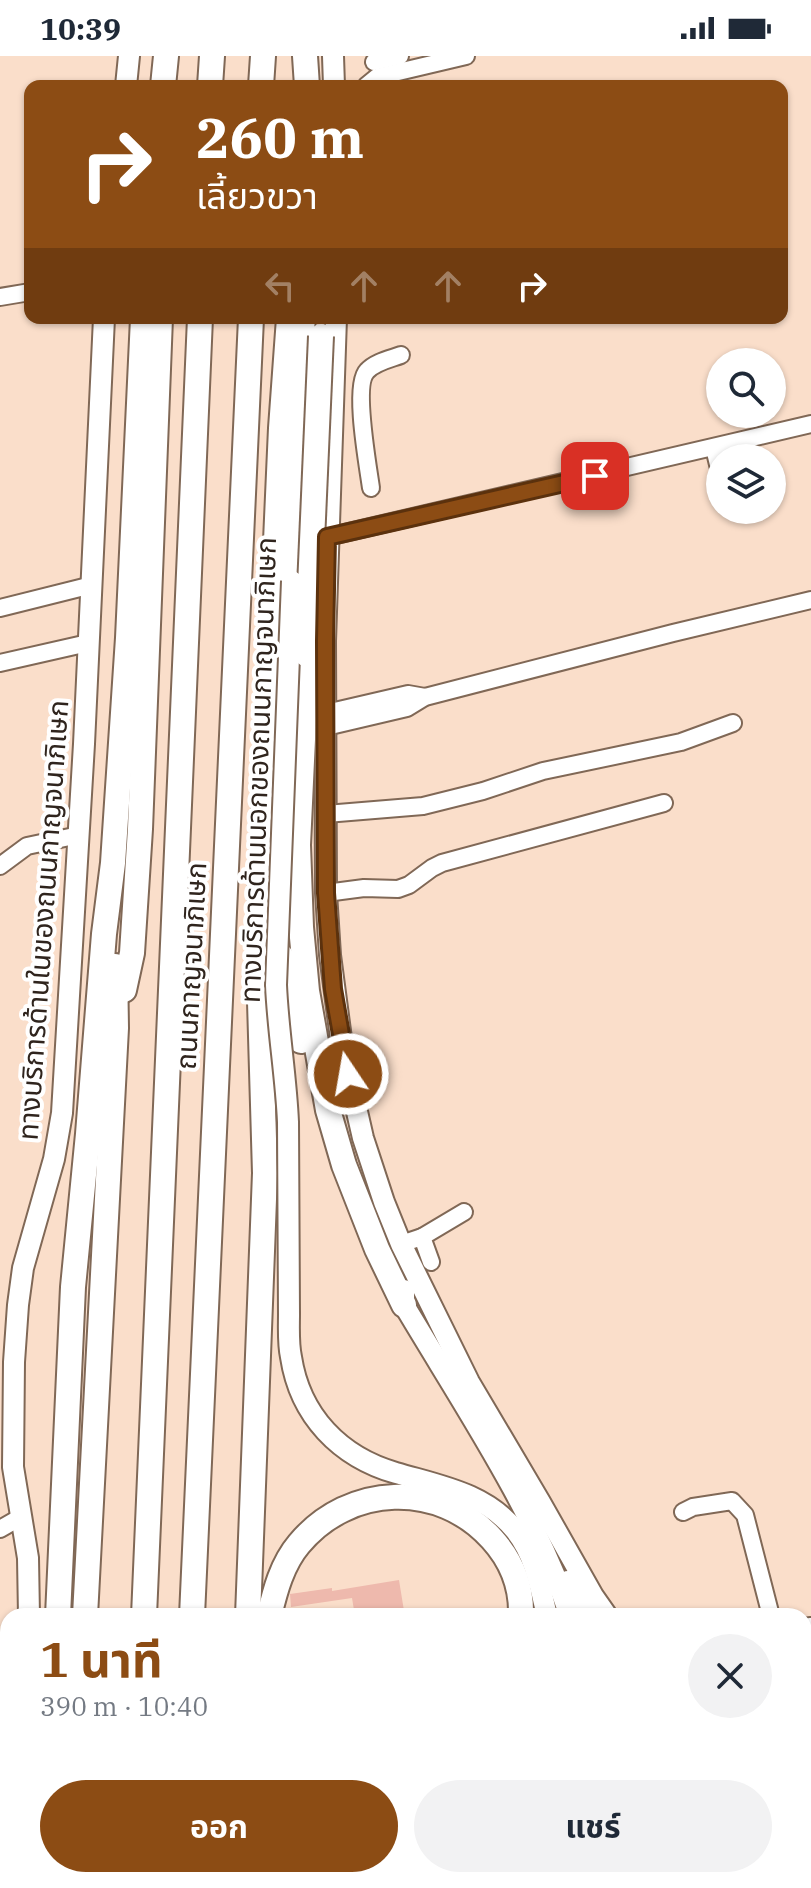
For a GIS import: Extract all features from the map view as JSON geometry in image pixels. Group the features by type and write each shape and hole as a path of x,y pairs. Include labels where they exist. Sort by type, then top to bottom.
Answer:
{"highway":[{"path":"164,80 166,56"},
{"path":"210,80 212,56"},
{"path":"261,80 263,56"},
{"path":"305,56 307,80"},
{"path":"58,1608 73,1287 113,863 128,638 143,324"},
{"path":"116,1028 132,953 136,911 160,324"},
{"name":"ถนนกาญจนาภิเษก","path":"144,1608 200,324"},
{"name":"ถนนกาญจนาภิเษก","path":"192,1608 251,324"},
{"path":"248,1608 265,1173 260,903 281,415 289,324"},
{"path":"328,1110 307,991 298,845 307,655 332,324"},
{"path":"264,811 271,851 283,980 358,1205 404,1305"},
{"path":"85,1608 116,1028 113,863"},
{"path":"271,1608 288,1558 315,1527 339,1511 368,1499 404,1496 433,1501 466,1516 489,1536 512,1567 519,1587 520,1608"}],"main road":[{"path":"127,80 129,56"},
{"path":"333,56 334,80"},
{"name":"ทางบริการด้านในของถนนกาญจนาภิเษก","path":"29,1608 28,1558 14,1479 13,1383 23,1268 60,1130 79,835 104,324"},
{"name":"ทางบริการด้านนอกของถนนกาญจนาภิเษก","path":"305,324 276,970 288,1122 290,1354 297,1383 311,1413 337,1443 359,1459 384,1469 461,1491 504,1518 525,1543 545,1608"},
{"path":"314,324 334,383"},
{"path":"332,324 334,383 325,641 326,893 331,966 342,1046 363,1138 401,1244 469,1382 601,1608"},
{"path":"401,1244 404,1305 583,1608"},
{"path":"510,1485 545,1554 567,1608"}],"street":[{"path":"371,70 400,56"},
{"path":"371,70 466,56"},
{"path":"0,297 24,293"},
{"path":"371,488 361,410 361,380 374,365 401,355"},
{"path":"333,412 361,410"},
{"path":"730,444 811,424"},
{"path":"327,537 706,450"},
{"path":"0,608 92,585"},
{"path":"326,720 408,694 425,697 811,600"},
{"path":"0,663 88,643"},
{"path":"326,814 423,806 543,771 681,742 733,723"},
{"path":"326,893 364,888 398,889 442,863 664,803"},
{"path":"1,864 27,846 79,835"},
{"path":"401,1244 422,1237 464,1212"},
{"path":"422,1237 431,1262"},
{"path":"683,1512 693,1507 732,1501 745,1515 769,1608"},
{"path":"0,1529 21,1517"}],"building":[{"path":"399,1580 404,1608 354,1608 352,1598 291,1607 290,1594 332,1588 332,1591"}],"route":[{"path":"348,1074 333,989 326,893 327,537 595,476"}]}
